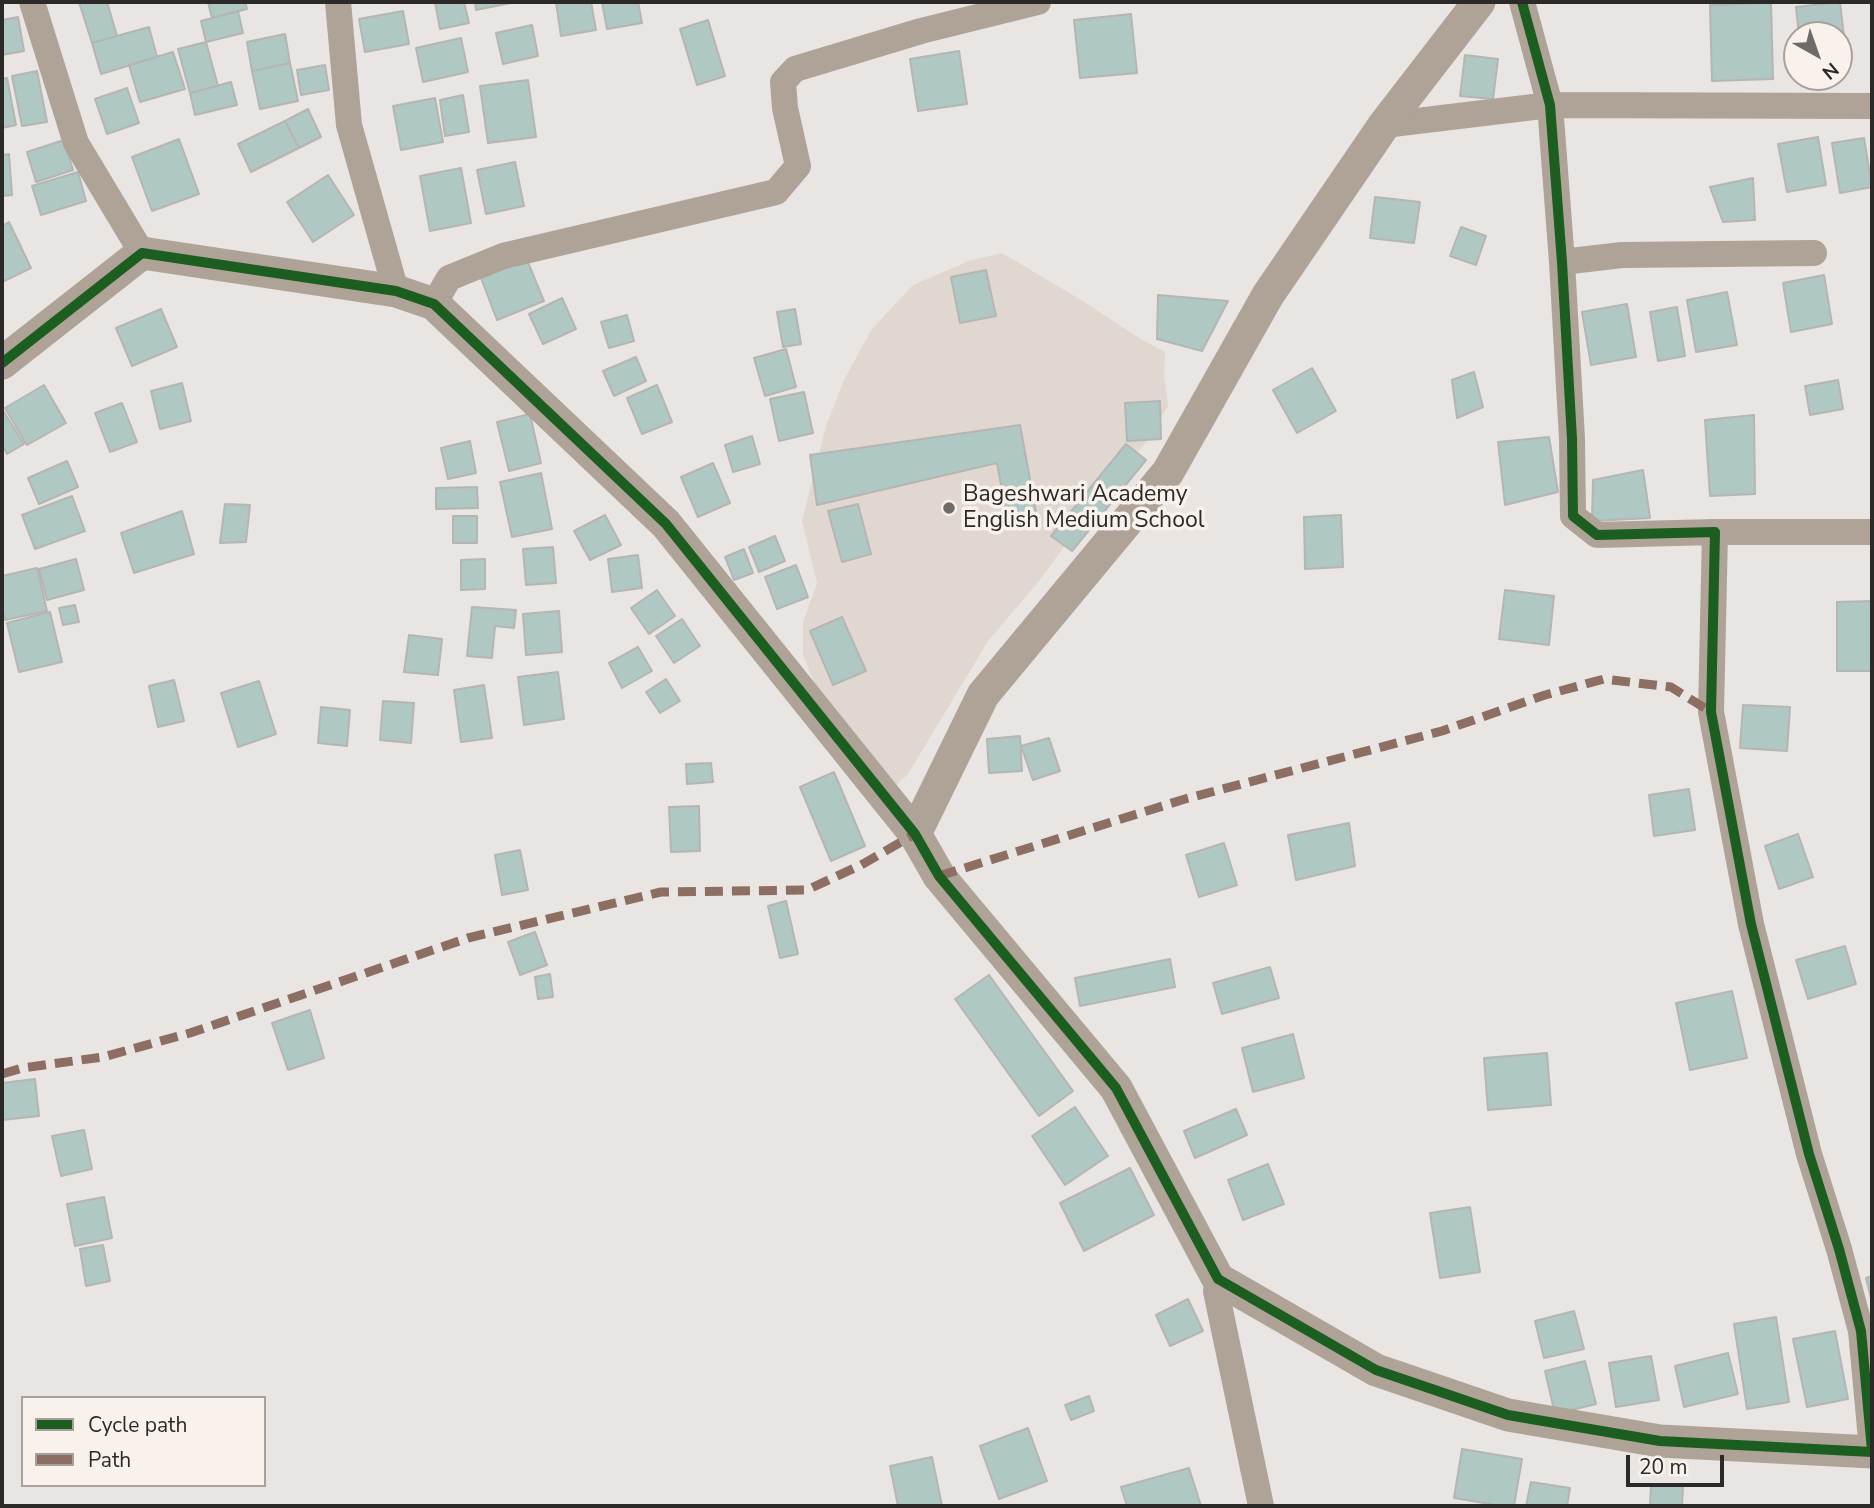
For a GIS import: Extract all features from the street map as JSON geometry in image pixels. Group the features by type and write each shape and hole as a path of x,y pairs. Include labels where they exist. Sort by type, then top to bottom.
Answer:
{"street":[{"path":"32,2 76,142 142,253"},
{"path":"338,2 349,125 396,291"},
{"path":"434,304 449,278 503,256 776,192 798,166 785,108 783,82 796,69 921,31 1038,2"},
{"path":"915,834 983,695 1168,472 1268,295 1384,125 1479,2"},
{"path":"1522,2 1550,104 1572,439 1573,516 1597,535 1872,532"},
{"path":"1384,125 1550,104 1872,106"},
{"path":"2,363 142,253 396,291 434,304 666,524 915,834 939,876 1116,1088 1218,1279 1376,1370 1508,1415 1660,1441 1872,1451 1861,1331 1809,1154 1751,924 1711,712 1714,532"},
{"path":"1562,262 1622,255 1814,253"},
{"path":"1218,1279 1216,1291 1261,1506"}],"shaded area":[{"name":"Bageshwari Academy English Medium School","path":"1002,253 1165,352 1164,376 1168,406 1148,440 1102,495 1039,581 988,641 908,774 893,788 817,689 803,655 803,622 817,583 802,521 826,426 845,378 872,329 913,285 969,261"}],"building":[{"path":"79,2 107,2 117,36 92,43"},
{"path":"208,2 245,2 247,9 212,18"},
{"path":"435,2 464,2 469,23 440,29"},
{"path":"475,2 516,2 476,10"},
{"path":"556,2 591,2 596,30 561,36"},
{"path":"602,2 638,2 642,23 607,29"},
{"path":"1840,2 1842,21 1798,21 1796,7"},
{"path":"1771,3 1773,79 1712,81 1710,5"},
{"path":"238,11 243,33 206,42 201,21"},
{"path":"403,11 409,44 365,52 359,19"},
{"path":"1131,14 1137,73 1080,78 1074,20"},
{"path":"18,17 24,51 2,55 2,20"},
{"path":"708,20 725,76 697,85 680,29"},
{"path":"532,25 538,56 503,64 496,33"},
{"path":"149,27 157,57 101,74 92,43"},
{"path":"285,34 290,63 252,71 247,42"},
{"path":"461,38 468,72 423,82 416,48"},
{"path":"206,42 218,86 190,93 178,49"},
{"path":"959,51 967,104 918,111 910,59"},
{"path":"173,52 185,89 140,102 129,65"},
{"path":"1465,55 1498,59 1493,99 1460,96"},
{"path":"290,63 298,101 260,109 252,71"},
{"path":"325,65 329,90 301,95 297,70"},
{"path":"37,71 47,122 22,126 12,76"},
{"path":"7,78 16,125 2,128 2,79"},
{"path":"528,80 536,137 488,143 480,86"},
{"path":"231,82 237,105 195,115 190,93"},
{"path":"127,88 139,123 107,134 95,99"},
{"path":"463,95 469,132 445,136 440,100"},
{"path":"435,98 443,142 401,150 393,106"},
{"path":"308,109 321,137 299,148 285,121"},
{"path":"285,121 299,148 251,172 238,144"},
{"path":"1818,137 1826,185 1787,192 1778,144"},
{"path":"1864,138 1872,187 1840,193 1832,143"},
{"path":"179,139 199,194 152,211 132,157"},
{"path":"64,140 73,170 36,182 27,152"},
{"path":"9,154 12,195 2,196 2,155"},
{"path":"515,162 524,206 486,214 477,170"},
{"path":"461,168 471,223 430,231 420,176"},
{"path":"78,172 86,201 41,215 32,186"},
{"path":"328,175 354,215 313,242 287,202"},
{"path":"1753,178 1755,220 1723,222 1710,187"},
{"path":"1375,197 1420,202 1414,243 1370,238"},
{"path":"9,222 31,268 2,282 2,226"},
{"path":"1461,227 1486,236 1476,265 1450,256"},
{"path":"527,260 544,301 497,320 481,278"},
{"path":"986,270 996,316 960,323 951,277"},
{"path":"1824,275 1832,324 1791,332 1783,283"},
{"path":"1727,292 1737,345 1696,352 1687,300"},
{"path":"1158,295 1228,301 1202,351 1157,339"},
{"path":"562,298 576,329 543,344 529,314"},
{"path":"1627,304 1636,357 1591,365 1582,312"},
{"path":"1677,307 1685,356 1658,361 1650,312"},
{"path":"161,309 177,347 132,366 116,328"},
{"path":"795,309 801,344 783,347 777,312"},
{"path":"627,315 634,341 609,348 601,322"},
{"path":"786,349 796,387 765,396 754,358"},
{"path":"636,357 646,381 614,396 603,371"},
{"path":"1312,368 1336,411 1297,433 1273,390"},
{"path":"1474,372 1483,407 1457,418 1452,380"},
{"path":"1838,380 1843,409 1810,415 1805,386"},
{"path":"182,383 191,421 160,429 151,391"},
{"path":"44,385 66,423 27,445 5,408"},
{"path":"657,385 672,422 642,434 627,398"},
{"path":"804,392 813,433 779,441 770,399"},
{"path":"1160,401 1161,439 1127,441 1125,403"},
{"path":"122,403 137,442 110,452 95,413"},
{"path":"4,412 24,444 7,454 2,444"},
{"path":"530,414 541,463 509,471 497,422"},
{"path":"1754,415 1755,494 1710,496 1705,420"},
{"path":"1020,425 1037,517 1008,523 997,463 817,505 810,455"},
{"path":"752,436 760,464 733,472 725,445"},
{"path":"1549,437 1558,492 1505,505 1498,442"},
{"path":"470,441 476,473 448,479 441,448"},
{"path":"1126,444 1146,460 1072,551 1051,536"},
{"path":"67,461 78,487 39,504 28,478"},
{"path":"713,463 730,503 698,517 681,477"},
{"path":"1643,470 1650,518 1592,521 1593,480"},
{"path":"541,473 552,529 512,537 500,482"},
{"path":"477,487 478,508 436,509 436,488"},
{"path":"72,496 85,531 35,549 22,515"},
{"path":"225,504 250,505 246,542 220,543"},
{"path":"858,504 871,554 842,562 828,511"},
{"path":"182,511 194,554 134,573 121,533"},
{"path":"605,515 621,545 590,560 574,531"},
{"path":"1341,515 1343,567 1305,569 1304,517"},
{"path":"453,516 477,516 477,543 453,543"},
{"path":"775,536 785,561 759,572 749,547"},
{"path":"553,547 556,583 526,585 523,549"},
{"path":"744,549 753,573 734,580 725,557"},
{"path":"638,555 642,588 612,592 608,559"},
{"path":"76,559 84,590 47,600 39,569"},
{"path":"485,559 485,589 461,590 461,560"},
{"path":"796,565 808,597 777,609 765,577"},
{"path":"37,568 47,611 5,620 2,576"},
{"path":"657,590 675,616 649,634 631,608"},
{"path":"1505,590 1554,596 1549,645 1499,639"},
{"path":"1872,601 1872,671 1837,671 1837,602"},
{"path":"75,605 79,622 63,625 59,608"},
{"path":"472,607 516,610 514,628 495,626 492,658 467,656"},
{"path":"559,611 562,652 526,655 523,614"},
{"path":"50,612 62,662 19,672 7,623"},
{"path":"842,617 866,671 833,685 810,631"},
{"path":"682,619 700,646 674,663 656,636"},
{"path":"409,635 442,639 438,675 404,672"},
{"path":"638,647 652,671 622,688 609,663"},
{"path":"558,672 564,719 524,725 518,677"},
{"path":"666,679 680,701 660,713 646,692"},
{"path":"174,680 184,721 158,727 149,686"},
{"path":"259,681 276,734 238,747 221,693"},
{"path":"484,685 492,738 461,742 454,690"},
{"path":"383,701 414,703 411,743 380,740"},
{"path":"1743,705 1790,707 1787,751 1740,748"},
{"path":"321,707 350,710 347,746 318,743"},
{"path":"1020,736 1022,771 989,773 987,739"},
{"path":"1049,738 1060,771 1033,780 1021,746"},
{"path":"711,763 713,782 687,784 686,764"},
{"path":"834,772 865,846 831,861 800,787"},
{"path":"1689,789 1695,830 1654,836 1649,795"},
{"path":"699,806 700,851 671,852 669,807"},
{"path":"1349,823 1355,866 1296,880 1288,835"},
{"path":"1798,834 1813,877 1779,889 1765,846"},
{"path":"1224,843 1237,885 1199,897 1186,855"},
{"path":"520,850 528,890 502,895 495,855"},
{"path":"786,901 798,954 780,958 768,906"},
{"path":"535,932 547,965 520,975 508,942"},
{"path":"1845,946 1856,984 1808,999 1796,960"},
{"path":"1170,959 1175,987 1080,1006 1075,978"},
{"path":"1270,967 1279,998 1222,1014 1213,983"},
{"path":"550,974 553,997 538,999 535,977"},
{"path":"989,975 1073,1091 1039,1116 955,999"},
{"path":"1732,991 1747,1058 1690,1070 1676,1003"},
{"path":"310,1010 324,1058 288,1070 272,1023"},
{"path":"1293,1034 1304,1078 1253,1092 1242,1048"},
{"path":"1547,1053 1551,1105 1488,1110 1484,1058"},
{"path":"35,1079 39,1116 2,1120 2,1083"},
{"path":"1075,1107 1108,1156 1065,1185 1032,1136"},
{"path":"1236,1109 1247,1135 1195,1158 1184,1131"},
{"path":"84,1130 92,1169 61,1176 52,1136"},
{"path":"1268,1164 1284,1204 1243,1220 1228,1180"},
{"path":"1130,1168 1154,1215 1084,1251 1060,1203"},
{"path":"104,1197 112,1238 75,1246 67,1204"},
{"path":"1470,1207 1480,1272 1440,1278 1430,1213"},
{"path":"103,1245 110,1281 86,1286 80,1249"},
{"path":"1872,1276 1872,1302 1866,1278"},
{"path":"1188,1299 1203,1331 1170,1346 1156,1315"},
{"path":"1574,1311 1584,1349 1544,1358 1535,1321"},
{"path":"1776,1317 1789,1402 1747,1409 1734,1324"},
{"path":"1835,1331 1848,1399 1807,1407 1793,1339"},
{"path":"1728,1353 1738,1394 1684,1407 1675,1366"},
{"path":"1651,1356 1659,1400 1616,1407 1609,1363"},
{"path":"1585,1361 1596,1404 1555,1414 1545,1371"},
{"path":"1089,1396 1094,1411 1071,1420 1065,1405"},
{"path":"1028,1428 1047,1481 999,1499 980,1446"},
{"path":"1462,1449 1522,1459 1514,1506 1454,1498"},
{"path":"932,1457 942,1506 898,1506 890,1466"},
{"path":"1189,1468 1201,1506 1127,1506 1121,1487"},
{"path":"1531,1482 1570,1488 1567,1506 1526,1506"},
{"path":"1651,1485 1683,1485 1682,1506 1650,1506"}],"marked path":[{"path":"939,876 1185,799 1442,731 1545,695 1604,679 1671,687 1711,712"},
{"path":"2,1074 22,1068 103,1057 190,1033 468,938 661,892 807,890 861,865 915,834"}],"cycle path":[{"path":"1522,2 1550,105 1572,439 1573,516 1597,535 1715,532 1711,712 1751,924 1809,1154 1861,1331 1872,1450"},
{"path":"2,363 142,253 396,291 434,304 666,524 915,834 939,876 1116,1088 1218,1279 1376,1370 1508,1415 1660,1441 1872,1452"}],"place":[{"name":"Bageshwari Academy English Medium School","path":"949,508"}]}
